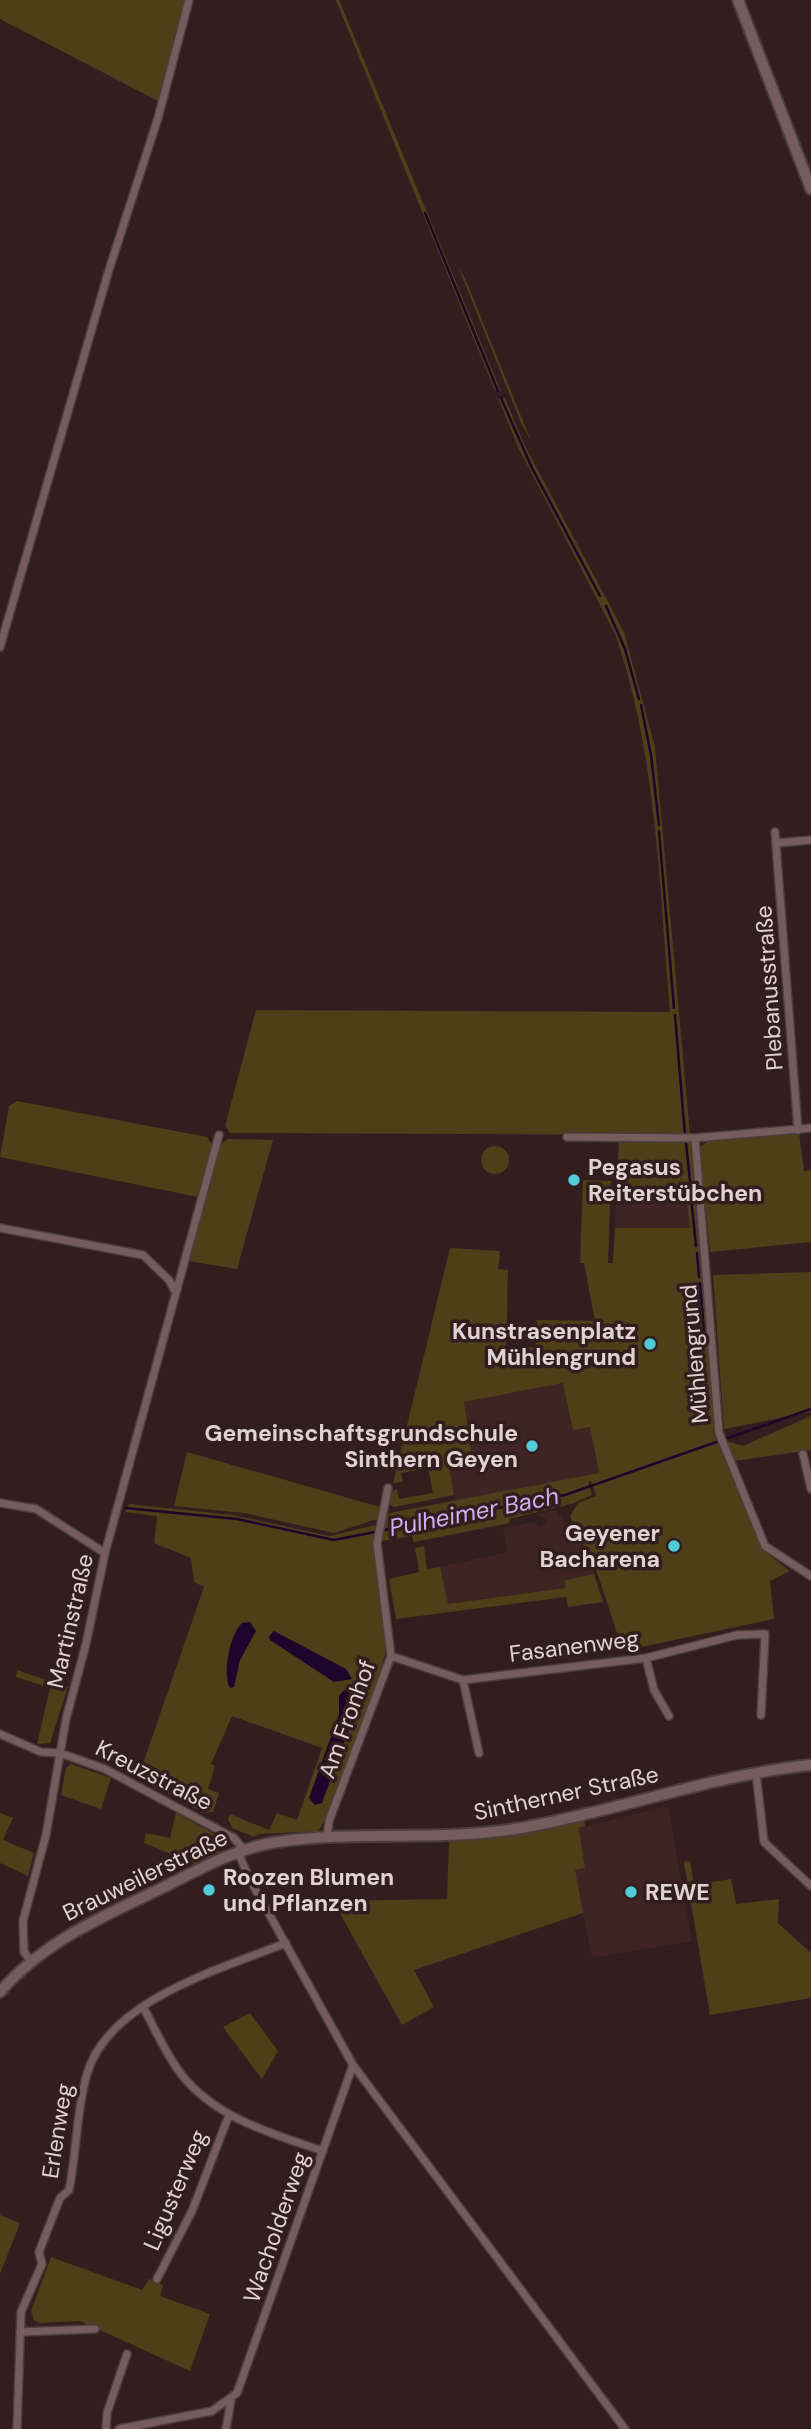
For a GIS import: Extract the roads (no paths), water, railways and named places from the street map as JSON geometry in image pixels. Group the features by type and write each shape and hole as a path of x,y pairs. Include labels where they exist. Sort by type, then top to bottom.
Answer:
{"street":[{"path":"0,647 108,272 158,118 189,0"},
{"path":"738,0 811,189"},
{"name":"Plebanusstraße","path":"775,832 799,1129"},
{"path":"777,843 811,839"},
{"path":"567,1137 695,1139 811,1128"},
{"name":"Martinstraße","path":"31,1961 24,1952 23,1921 46,1835 60,1753 105,1553 219,1135"},
{"name":"Mühlengrund","path":"695,1139 719,1433 765,1546 811,1576"},
{"path":"0,1228 143,1255 169,1280 175,1292"},
{"path":"803,1454 811,1489"},
{"name":"Am Fronhof","path":"327,1838 329,1821 391,1656 377,1543 387,1488"},
{"path":"0,1503 36,1509 105,1553"},
{"name":"Fasanenweg","path":"391,1656 463,1680 646,1657 737,1635 765,1634 761,1715"},
{"path":"646,1657 654,1690 669,1716"},
{"path":"463,1680 479,1753"},
{"name":"Kreuzstraße","path":"0,1734 41,1752 60,1753 122,1777 234,1838 241,1851"},
{"name":"Sintherner Straße","path":"327,1838 445,1836 502,1831 551,1822 756,1773 811,1765"},
{"path":"756,1773 764,1842 811,1886"},
{"name":"Brauweilerstraße","path":"0,1992 31,1961 82,1927 241,1851 277,1842 327,1838"},
{"path":"241,1851 286,1943 353,2065 625,2429"},
{"name":"Erlenweg","path":"18,2429 21,2312 43,2264 39,2252 60,2198 69,2190 89,2068 107,2035 144,2007 190,1982 286,1943"},
{"path":"144,2007 183,2076 229,2115 323,2151"},
{"name":"Wacholderweg","path":"226,2429 231,2400 242,2385 353,2065"},
{"name":"Ligusterweg","path":"157,2279 192,2211 229,2115"},
{"path":"20,2332 95,2329"},
{"path":"106,2429 107,2413 127,2354"},
{"path":"119,2429 212,2411 231,2400"}],"waterway":[{"path":"425,213 498,391"},
{"path":"501,398 532,468 600,596"},
{"path":"606,606 625,649 639,699"},
{"path":"641,705 651,755 659,825"},
{"path":"659,831 674,1008"},
{"path":"675,1015 685,1135"},
{"path":"686,1142 691,1192"},
{"path":"691,1198 696,1246"},
{"path":"697,1253 699,1277"},
{"path":"700,1283 704,1332"},
{"name":"Pulheimer Bach","path":"126,1508 237,1519 334,1540 565,1495 811,1409"}],"place":[{"name":"Pegasus Reiterstübchen","path":"574,1180"},
{"name":"Kunstrasenplatz Mühlengrund","path":"650,1344"},
{"name":"Gemeinschaftsgrundschule Sinthern Geyen","path":"532,1446"},
{"name":"Geyener Bacharena","path":"674,1546"},
{"name":"Roozen Blumen und Pflanzen","path":"209,1890"},
{"name":"REWE","path":"631,1892"}]}
